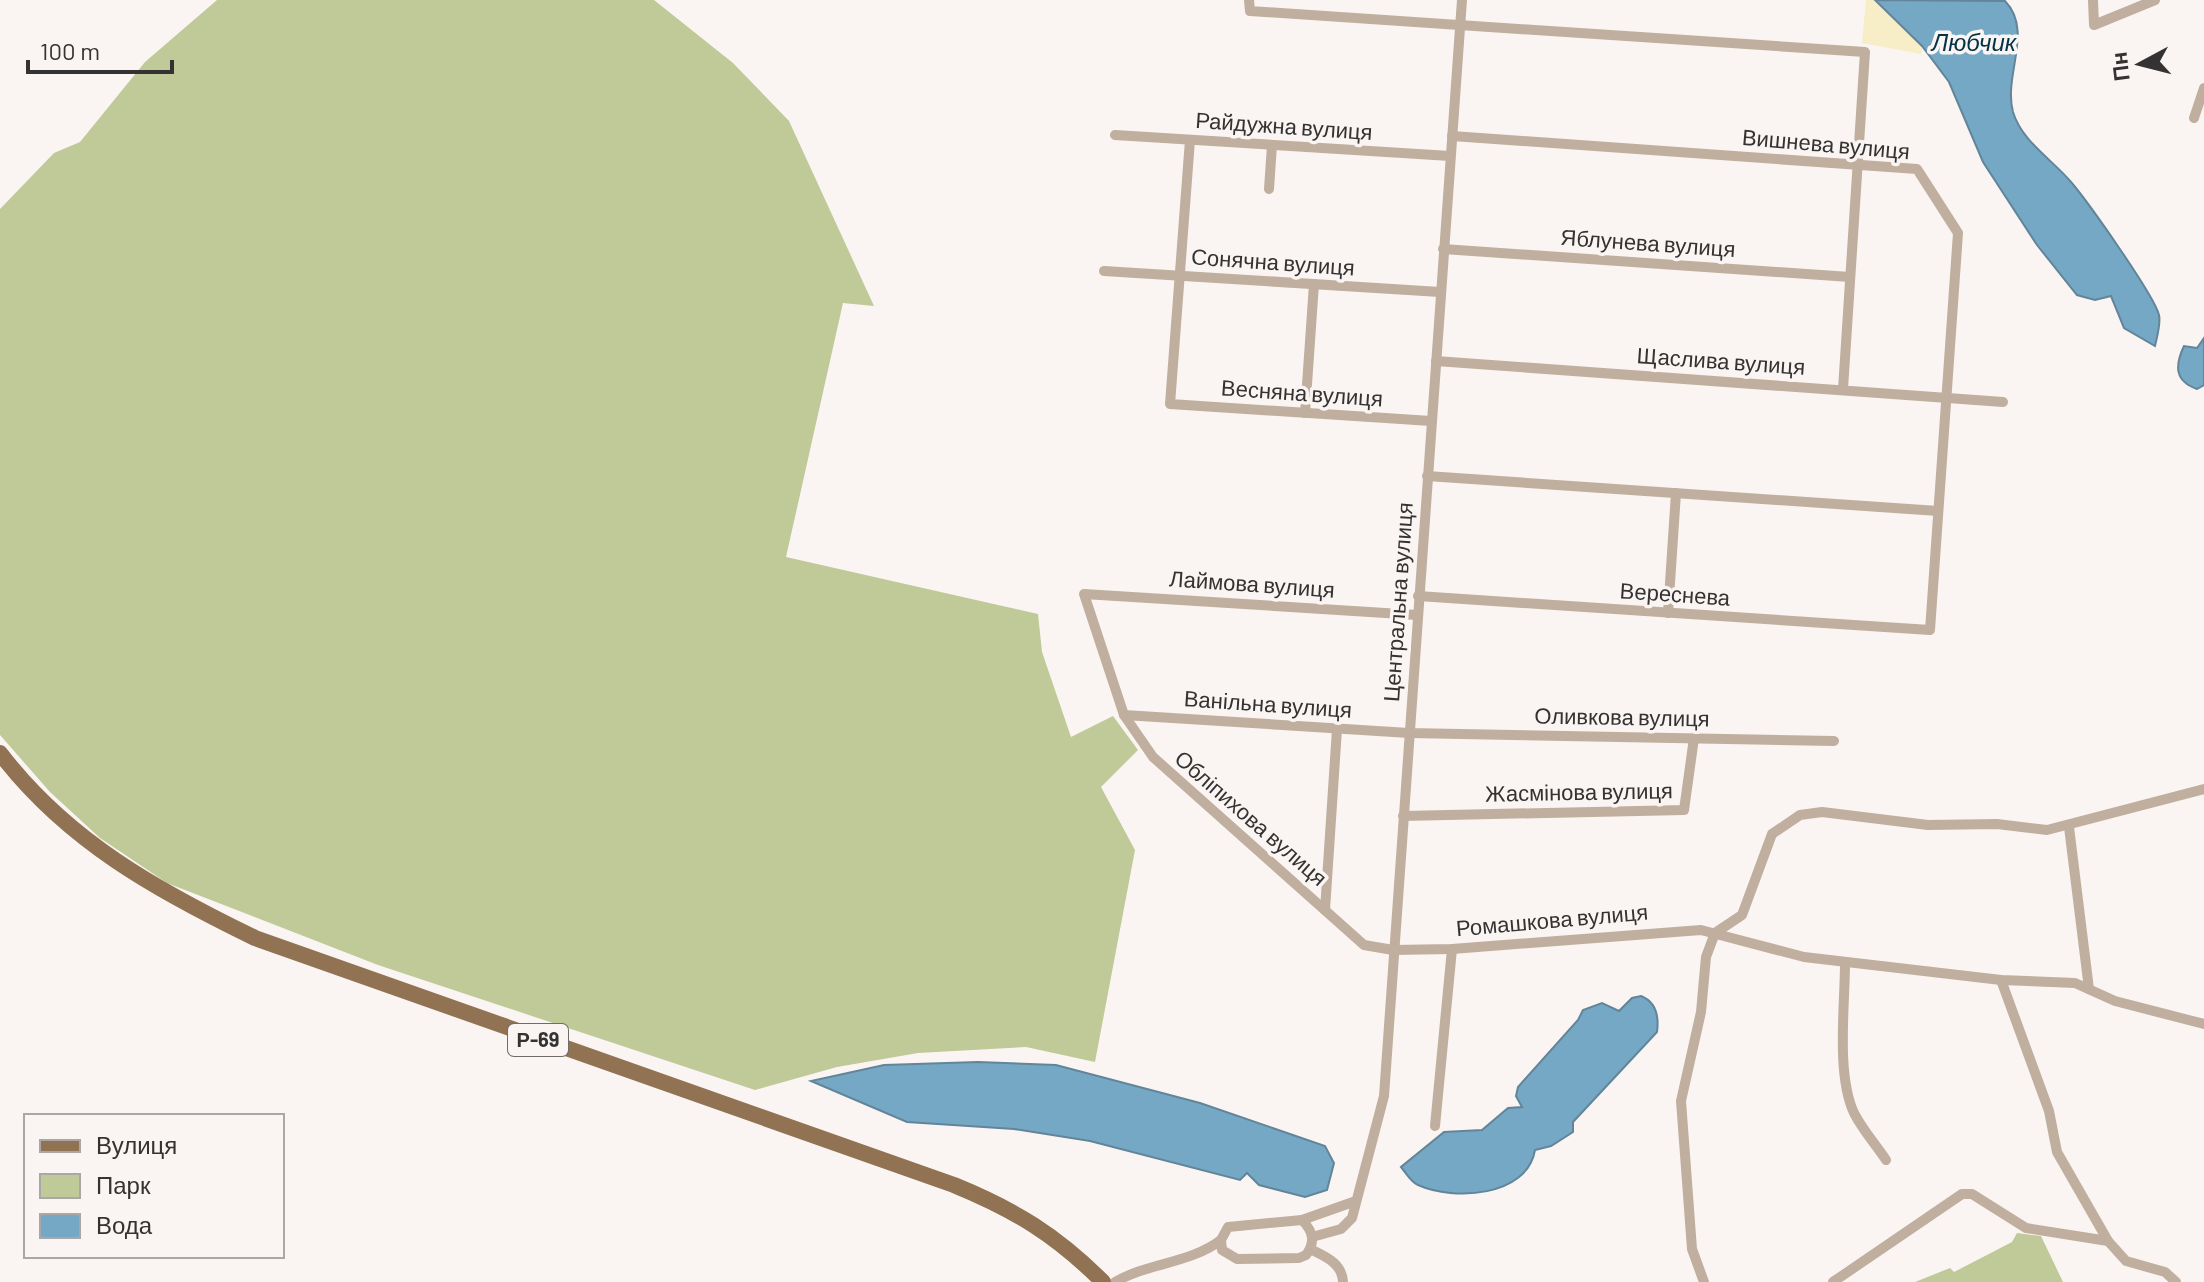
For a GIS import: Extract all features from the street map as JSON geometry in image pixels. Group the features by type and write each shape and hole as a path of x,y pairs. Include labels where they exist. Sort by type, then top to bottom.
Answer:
{"main road":[{"name":"Р-69","path":"0,753 39,799 85,841 165,894 242,932 954,1185 1025,1217 1076,1255 1103,1282"}],"street":[{"name":"Центральна вулиця","path":"1312,1237 1348,1224 1377,1133 1384,1096 1462,0"},
{"path":"2093,0 2094,25 2155,0"},
{"path":"1249,6 1460,26 1865,52 1843,389"},
{"path":"2194,118 2204,88"},
{"name":"Райдужна вулиця","path":"1115,135 1450,156"},
{"name":"Вишнева вулиця","path":"1452,136 1917,169 1958,233 1930,630"},
{"path":"1180,276 1190,140"},
{"path":"1269,189 1272,145"},
{"name":"Яблунева вулиця","path":"1443,249 1850,277"},
{"name":"Сонячна вулиця","path":"1104,271 1440,292"},
{"name":"Весняна вулиця","path":"1180,276 1170,404 1431,421"},
{"path":"1305,413 1314,284"},
{"name":"Щаслива вулиця","path":"1436,361 2003,402"},
{"path":"1427,476 1938,511"},
{"path":"1668,613 1676,493"},
{"name":"Лаймова вулиця","path":"1084,594 1417,615"},
{"name":"Обліпихова вулиця","path":"1084,594 1124,715 1153,757 1172,778 1364,945 1393,950"},
{"name":"Вереснева","path":"1418,596 1930,630"},
{"name":"Ванільна вулиця","path":"1124,715 1409,733"},
{"path":"1325,910 1337,729"},
{"name":"Оливкова вулиця","path":"1409,733 1834,741"},
{"name":"Жасмінова вулиця","path":"1403,816 1684,810 1694,738"},
{"path":"1704,1282 1692,1249 1681,1101 1701,1012 1706,957 1715,933 1742,915 1772,834 1800,815 1822,812 1928,825 1997,824 2047,830 2069,827 2158,799 2204,789"},
{"path":"2069,827 2089,989"},
{"name":"Ромашкова вулиця","path":"1393,950 1452,949 1701,930 1804,957 1845,963 2001,980 2058,981 2089,989 2115,1001 2204,1024"},
{"path":"1435,1126 1452,949"},
{"path":"1845,963 1845,1069 1849,1097 1854,1113 1886,1160"},
{"path":"2001,980 2049,1111 2057,1152 2108,1241 2126,1261 2165,1272 2176,1282"},
{"path":"1833,1282 1962,1194 1972,1194 2026,1228 2108,1241"},
{"path":"1222,1245 1223,1232 1235,1224 1302,1220 1353,1202"},
{"path":"1222,1245 1237,1259 1299,1258 1310,1249 1312,1237 1302,1220"},
{"path":"1115,1282 1136,1271 1222,1245"},
{"path":"1310,1249 1335,1262 1342,1272 1343,1282"}],"green space":[{"path":"217,0 654,0 733,63 789,121 874,306 843,303 786,557 1038,614 1042,652 1071,737 1113,716 1138,750 1101,787 1135,850 1095,1062 1026,1047 918,1053 837,1067 755,1090 378,965 167,883 100,838 50,792 0,735 0,209 54,153 80,142 145,62"},
{"path":"2017,1233 2041,1236 2063,1282 1915,1282 1950,1268 1954,1272 2012,1242"}],"sand":[{"path":"1866,0 1875,0 1922,46 1921,54 1862,43"}],"water":[{"name":"Любчик","path":"1875,0 2005,1 2017,26 2011,98 2017,123 2079,193 2146,289 2159,315 2155,346 2124,328 2111,296 2095,300 2077,295 2037,245 1983,162 1949,82 1922,46"},
{"path":"2204,338 2204,385 2197,389 2184,382 2178,366 2184,346 2197,348"},
{"path":"1641,996 1650,1002 1655,1011 1657,1032 1573,1122 1573,1132 1551,1146 1535,1150 1529,1166 1518,1178 1487,1191 1450,1193 1418,1185 1401,1167 1444,1132 1482,1130 1508,1108 1522,1107 1516,1096 1518,1087 1578,1020 1583,1010 1602,1003 1619,1011 1632,998"},
{"path":"978,1062 1056,1065 1200,1103 1325,1146 1334,1163 1327,1190 1305,1197 1259,1185 1247,1173 1240,1180 1090,1141 1014,1129 907,1122 811,1081 884,1065"}]}
